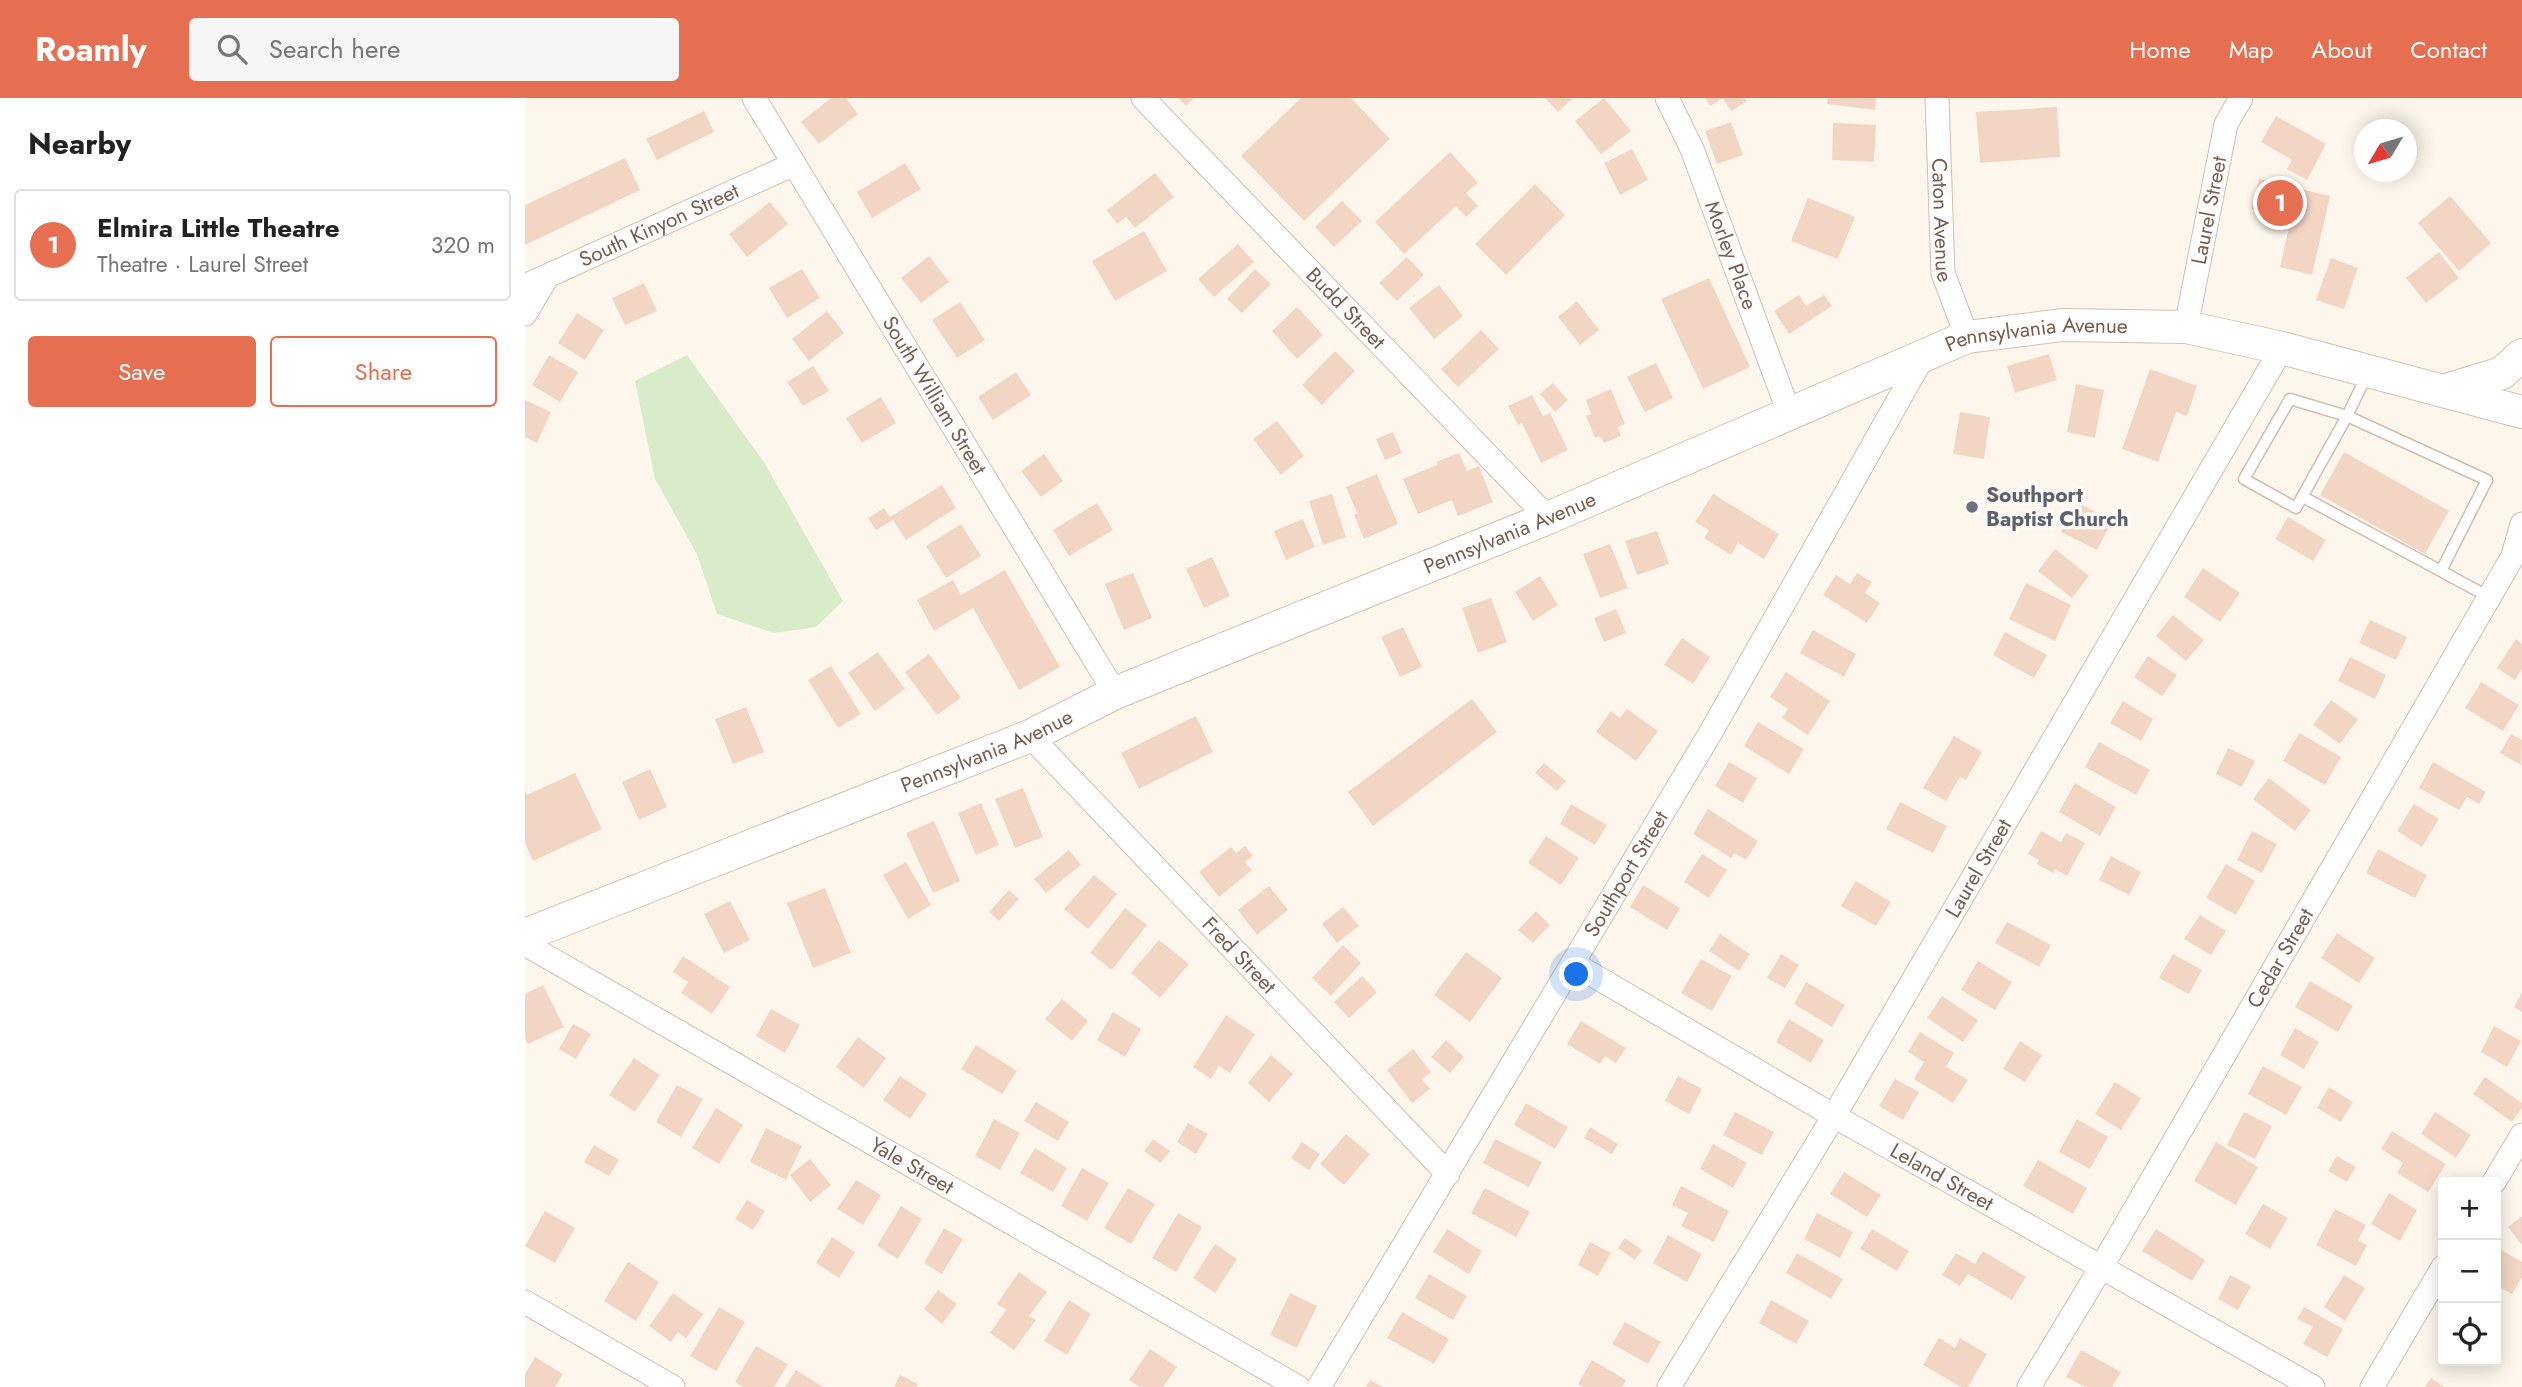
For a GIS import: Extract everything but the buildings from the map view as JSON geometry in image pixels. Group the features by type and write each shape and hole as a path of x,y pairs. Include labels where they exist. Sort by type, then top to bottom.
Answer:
{"main road":[{"name":"Pennsylvania Avenue","path":"525,934 1030,736 1115,693 1548,518 1968,337 2062,325 2186,327 2282,348 2522,412"},
{"path":"2443,391 2502,373 2522,355"}],"street":[{"name":"South William Street","path":"754,98 1115,693"},
{"name":"Budd Street","path":"1143,98 1548,518"},
{"name":"Morley Place","path":"1667,98 1692,149 1789,413"},
{"name":"Caton Avenue","path":"1937,98 1943,273 1968,337"},
{"name":"Laurel Street","path":"2186,327 2226,124 2241,98"},
{"name":"South Kinyon Street","path":"525,286 794,164"},
{"path":"525,314 547,277"},
{"name":"Laurel Street","path":"1669,1387 1834,1116 2282,348"},
{"name":"Southport Street","path":"1319,1387 1711,732 1924,355"},
{"name":"Cedar Street","path":"2029,1387 2102,1266 2489,597 2518,558 2522,524"},
{"name":"Fred Street","path":"1030,736 1448,1174"},
{"name":"Yale Street","path":"525,944 1298,1387"},
{"name":"Leland Street","path":"1574,964 1834,1116 2313,1387"},
{"path":"2497,1177 2522,1135"},
{"path":"2372,1387 2438,1275"},
{"path":"525,1302 673,1387"}],"lane":[{"path":"2369,371 2347,416 2297,508 2244,479 2290,398 2347,416 2487,480 2441,571"},
{"path":"2303,497 2489,597"}],"green space":[{"path":"687,355 765,464 843,601 816,627 774,633 717,614 697,554 655,479 635,381"}],"place":[{"name":"Elmira Little Theatre","path":"2280,203"},
{"name":"Southport Baptist Church","path":"1972,507"}]}
